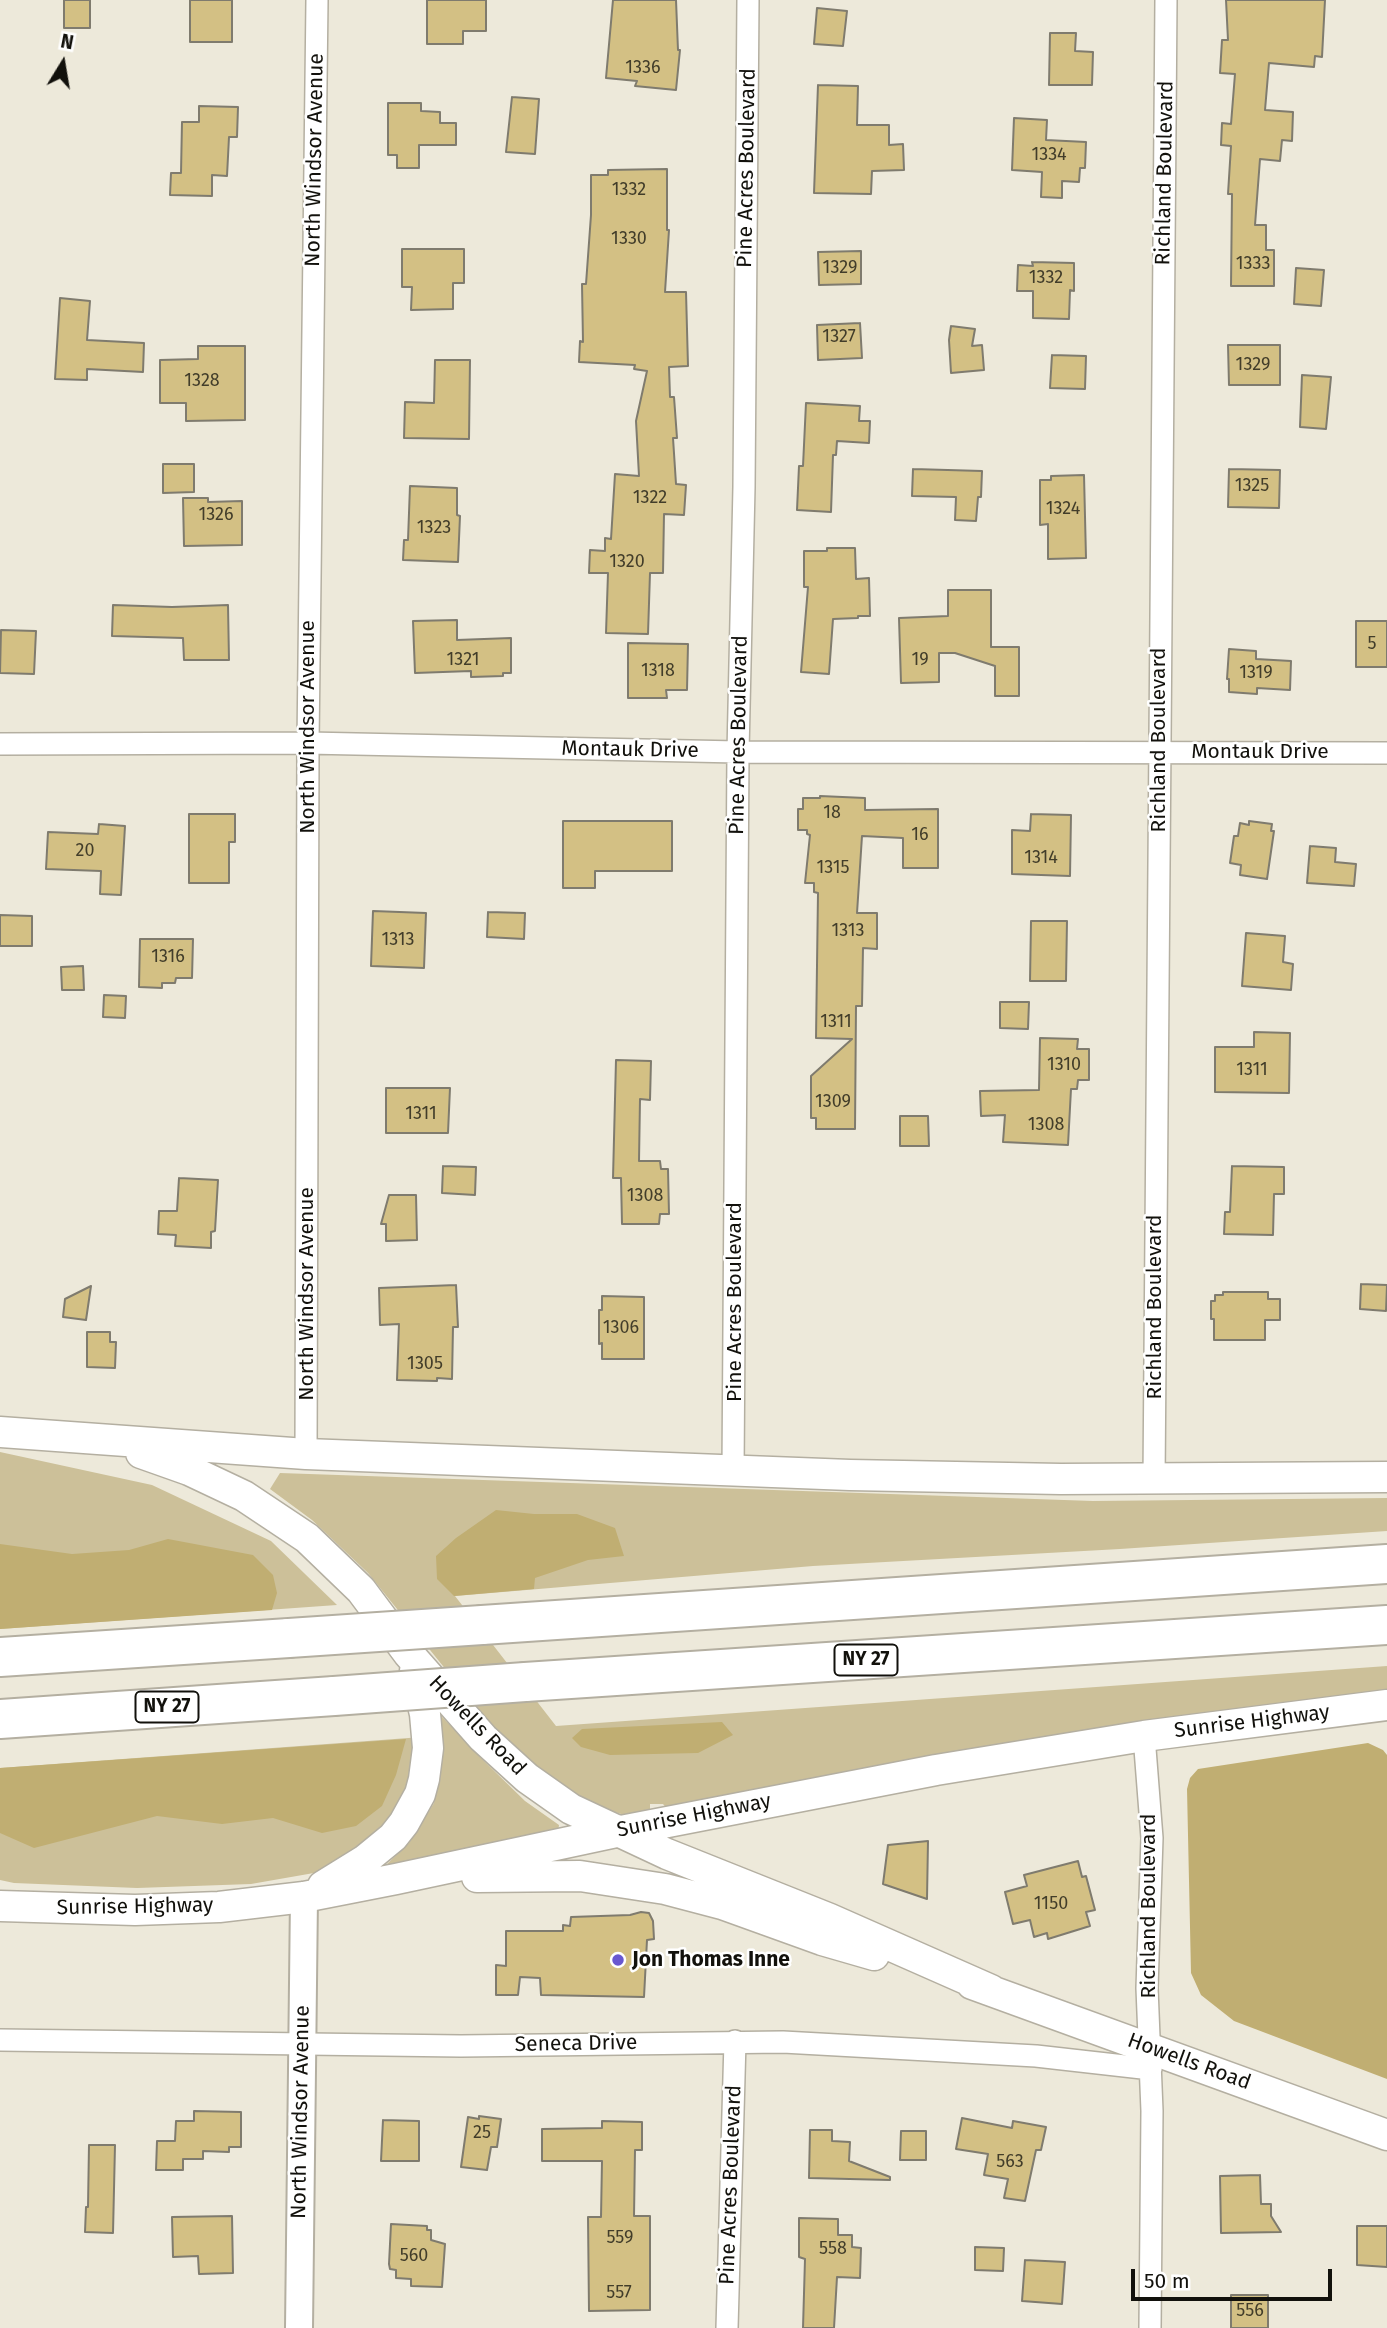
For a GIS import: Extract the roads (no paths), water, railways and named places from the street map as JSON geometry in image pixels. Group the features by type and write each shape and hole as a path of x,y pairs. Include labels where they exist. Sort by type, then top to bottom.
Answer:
{"highway":[{"path":"1313,1569 1387,1555"},
{"path":"0,1657 1387,1564"},
{"name":"NY 27","path":"0,1718 1387,1625"},
{"path":"1208,1637 1387,1638"}],"main road":[{"path":"0,1432 306,1454 733,1471 951,1478 1154,1480 1387,1477"},
{"name":"Howells Road","path":"86,1438 170,1463 213,1480 264,1507 307,1538 345,1573 408,1653 483,1738 527,1778 570,1809 616,1832 830,1919 1150,2058 1387,2135"},
{"path":"304,1897 379,1850 404,1823 420,1794 427,1763 427,1732 422,1696 408,1653"},
{"name":"Sunrise Highway","path":"0,1906 149,1910 219,1907 304,1897 827,1790 1144,1736 1387,1705"},
{"name":"Howells Road","path":"396,1880 558,1875 634,1882 696,1896 822,1940 991,1990"}],"street":[{"name":"North Windsor Avenue","path":"306,1454 308,743 317,0"},
{"name":"Pine Acres Boulevard","path":"733,1471 738,752 744,487 748,0"},
{"name":"Richland Boulevard","path":"1154,1480 1166,0"},
{"name":"Montauk Drive","path":"0,744 308,743 738,752 1387,753"},
{"name":"Richland Boulevard","path":"1144,1736 1152,1838 1147,1988 1152,2111 1150,2328"},
{"name":"North Windsor Avenue","path":"299,2328 304,1897"},
{"name":"Seneca Drive","path":"0,2040 461,2046 735,2041 961,2051 1080,2060 1150,2058"},
{"name":"Pine Acres Boulevard","path":"727,2328 735,2041"}],"place":[{"name":"Jon Thomas Inne","path":"618,1960"}]}
